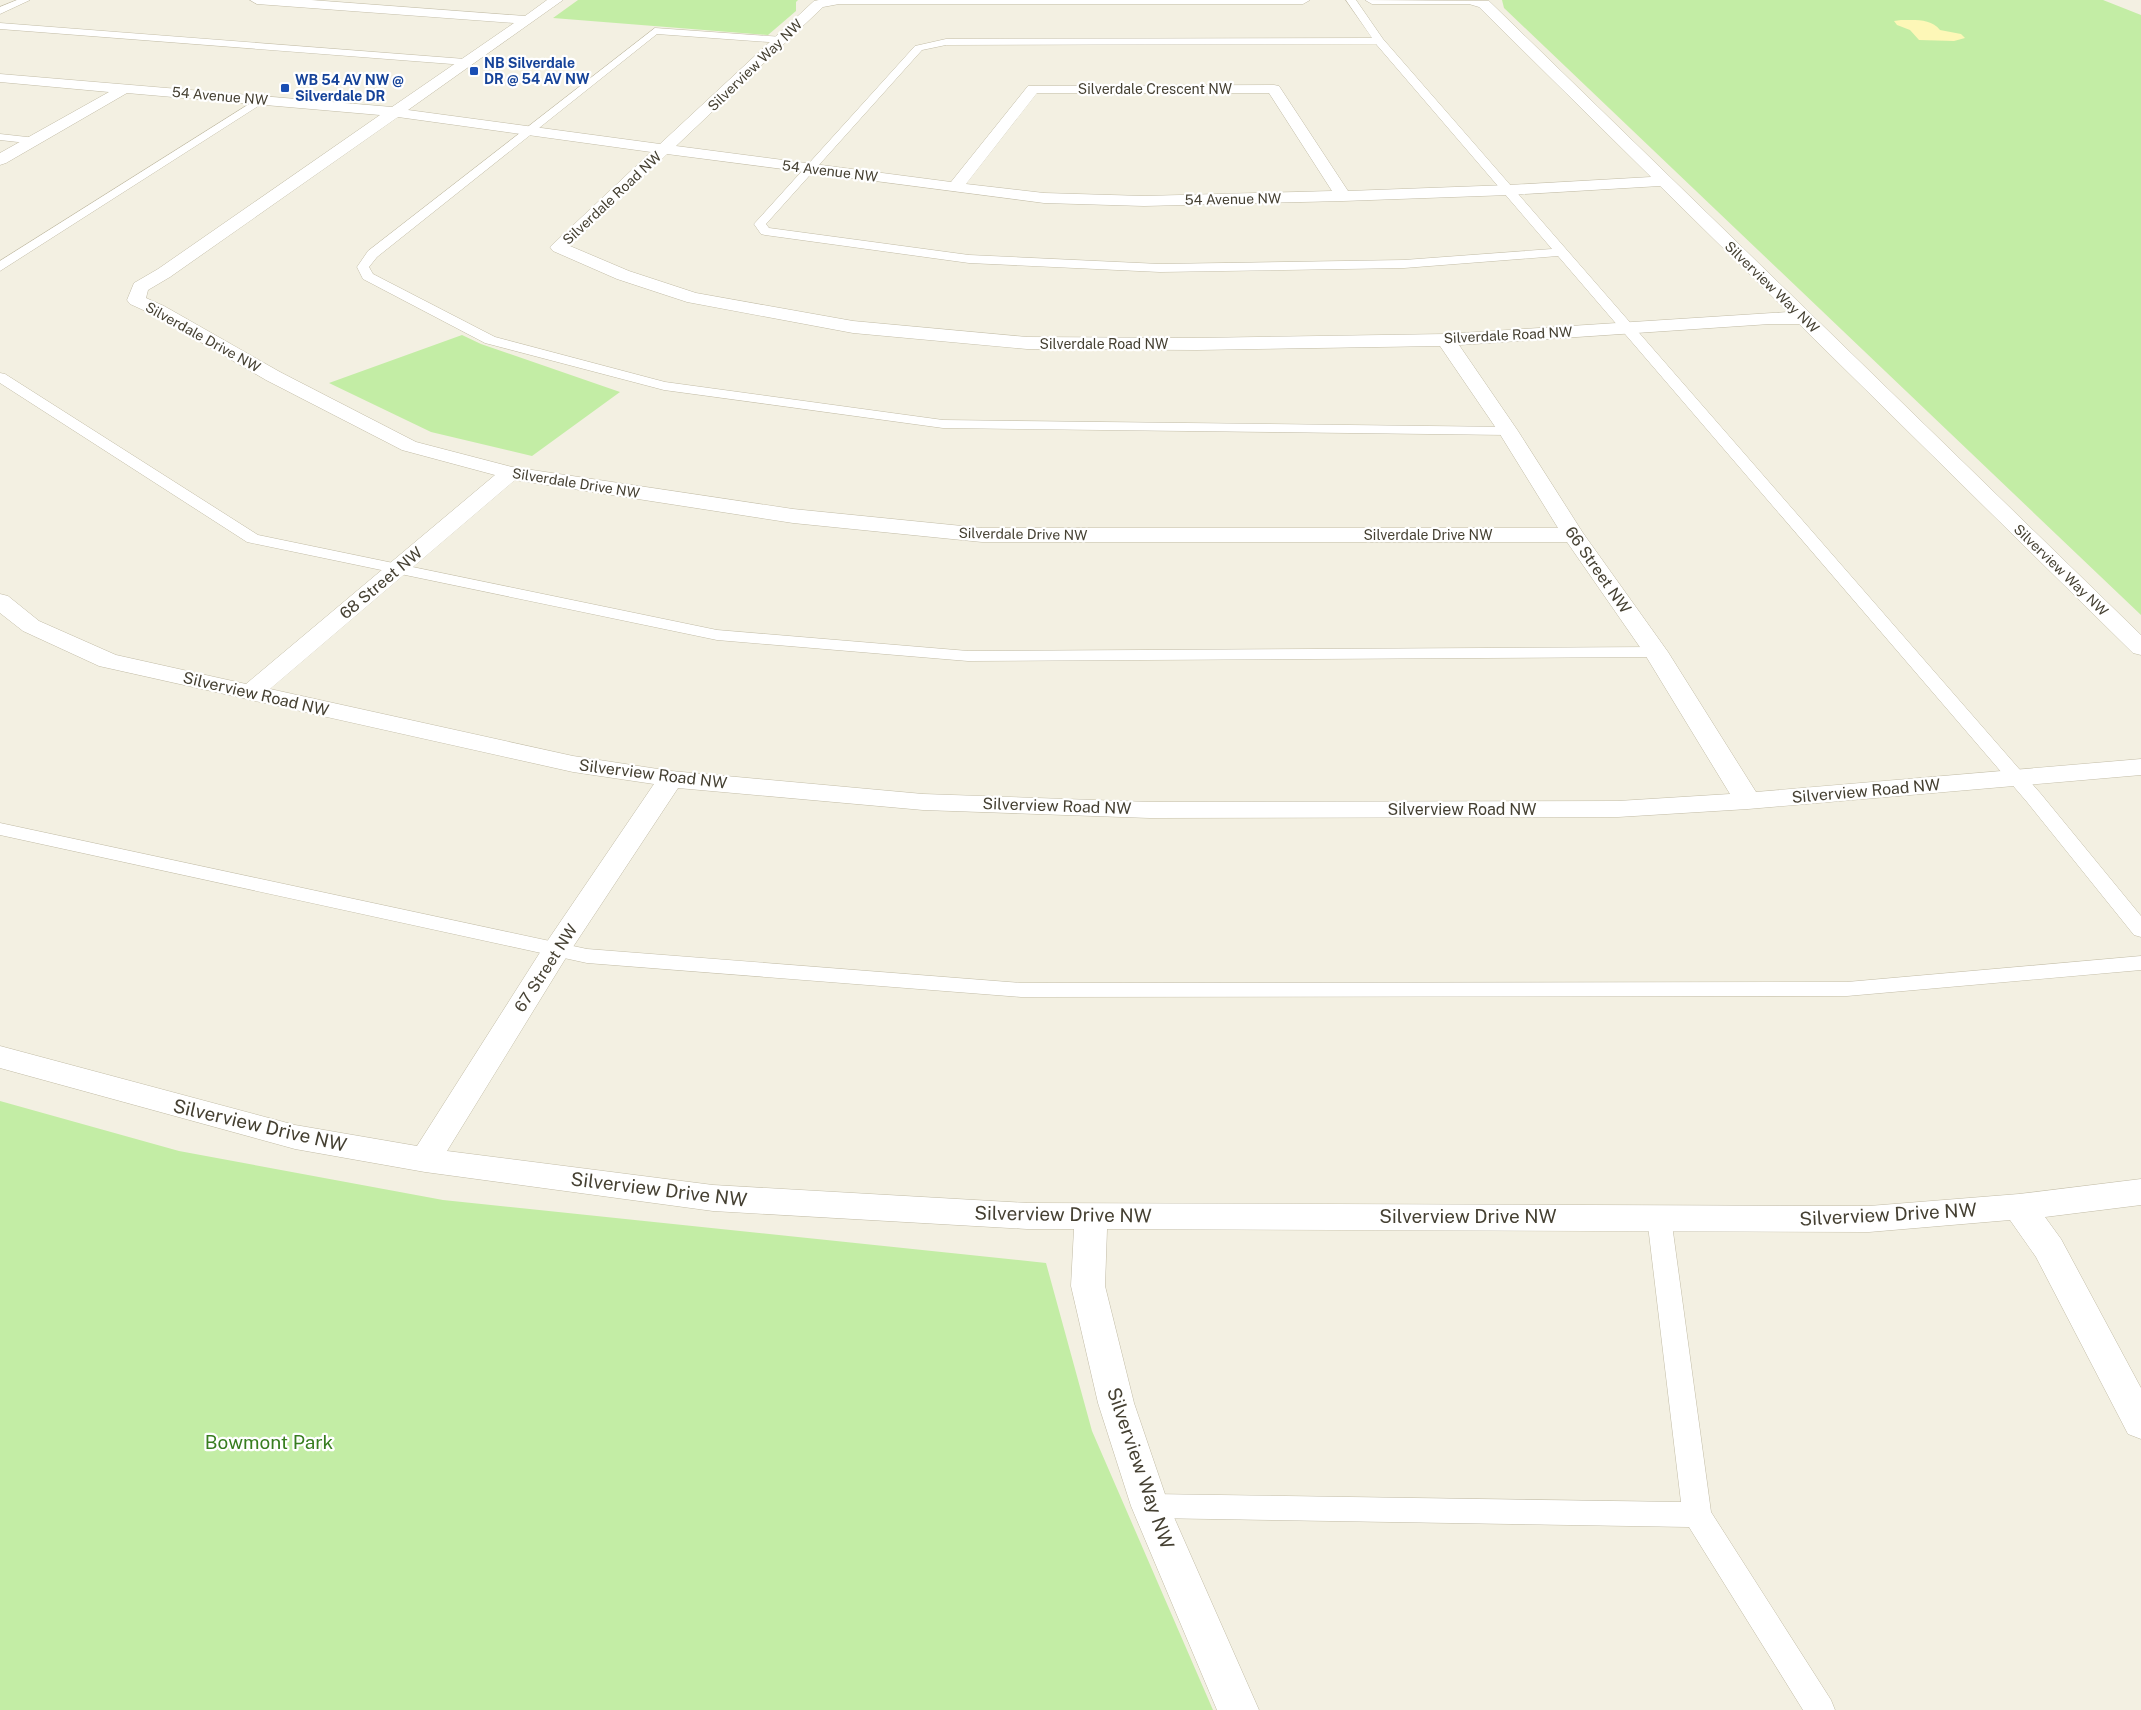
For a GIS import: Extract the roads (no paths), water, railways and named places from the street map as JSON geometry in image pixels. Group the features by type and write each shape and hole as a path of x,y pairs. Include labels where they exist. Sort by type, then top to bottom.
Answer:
{"street":[{"path":"257,0 528,20"},
{"name":"Silverdale Drive NW","path":"556,0 140,287 136,300 158,310 308,394 409,446 510,473 793,516 982,536 1573,536"},
{"name":"Silverview Way NW","path":"665,149 820,4 839,0 1303,0"},
{"name":"Silverview Way NW","path":"1372,0 1470,0 1484,4 2141,648"},
{"name":"54 Avenue NW","path":"0,78 262,99 394,112 809,169 1044,198 1144,201 1343,196 1508,190 1663,181"},
{"path":"0,160 126,88"},
{"name":"Silverdale Crescent NW","path":"955,187 1033,89 1274,89 1343,196"},
{"name":"Silverdale Road NW","path":"665,149 559,247 623,275 693,298 853,327 1027,343 1197,344 1446,340 1770,318 1805,318"},
{"name":"66 Street NW","path":"1446,340 1508,431 1573,536 1656,652 1748,801"},
{"name":"68 Street NW","path":"251,693 510,473"},
{"name":"Silverview Road NW","path":"0,601 32,626 108,661 573,764 671,779 923,802 1150,810 1618,809 1748,801 2141,767"},
{"name":"67 Street NW","path":"425,1160 556,950 671,779"},
{"name":"Silverview Drive NW","path":"0,1057 295,1137 425,1160 713,1198 1027,1216 1869,1219 2019,1207 2141,1192"},
{"path":"2019,1207 2050,1248 2141,1423"},
{"name":"Silverview Way NW","path":"1091,1216 1088,1286 1116,1403 1150,1506 1238,1710"}],"lane":[{"path":"0,11 25,0"},
{"path":"1351,0 1379,41 1560,252 1629,328 2015,778 2141,930"},
{"path":"0,26 465,62"},
{"path":"782,40 655,31 372,254 363,267 368,276 490,340 664,386 943,424 1508,431"},
{"path":"1379,41 946,42 919,48 760,224 765,231 969,259 1160,268 1404,264 1560,252"},
{"path":"0,268 262,99"},
{"path":"0,137 36,141"},
{"path":"0,377 253,539 717,635 968,656 1656,652"},
{"path":"0,829 587,956 1021,990 1847,988 2141,963"},
{"path":"1659,1217 1697,1515 1820,1710"},
{"path":"1150,1506 1697,1515"}],"place":[{"name":"NB Silverdale DR @ 54 AV NW","path":"474,71"},
{"name":"WB 54 AV NW @ Silverdale DR","path":"285,88"}],"park label":[{"name":"Bowmont Park","path":"269,1442"}]}
